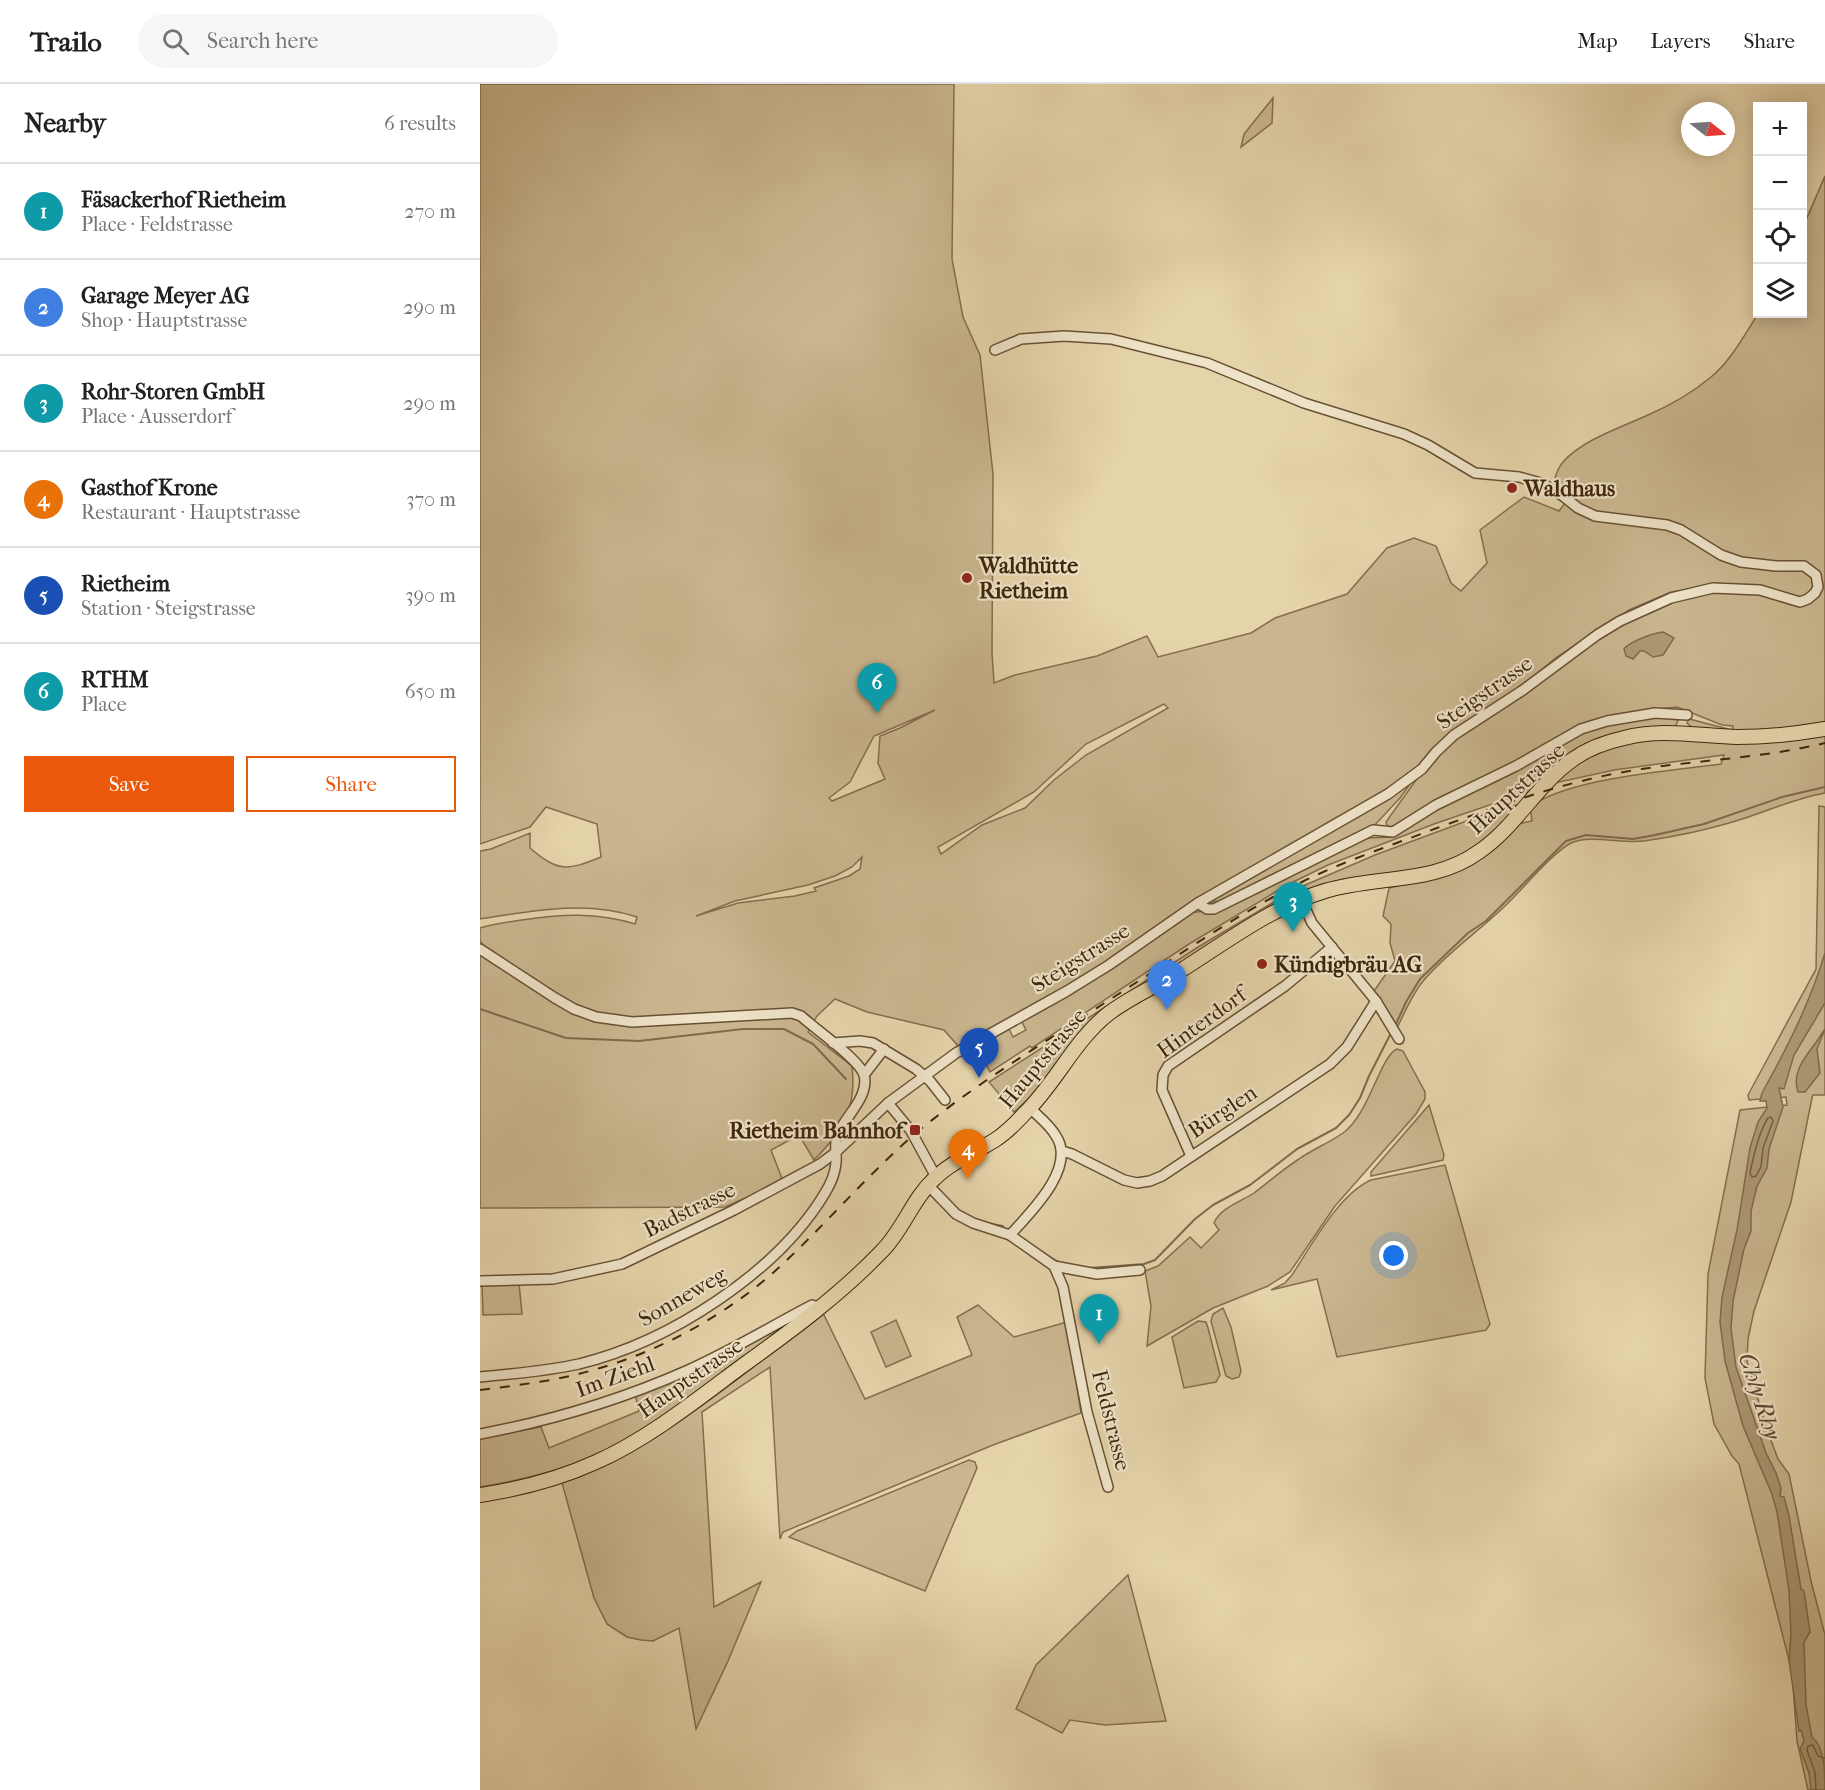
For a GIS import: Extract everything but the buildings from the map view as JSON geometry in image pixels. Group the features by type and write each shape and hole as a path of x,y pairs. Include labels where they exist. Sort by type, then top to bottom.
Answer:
{"main road":[{"name":"Hauptstrasse","path":"480,1495 524,1487 567,1475 600,1461 677,1414 819,1308 881,1252 897,1235 932,1181 953,1164 999,1138 1030,1108 1055,1079 1090,1030 1103,1017 1237,934 1301,899 1331,889 1435,873 1459,864 1479,853 1496,838 1553,777 1573,760 1598,746 1628,736 1684,734 1741,737 1797,734 1825,729"}],"street":[{"name":"Steigstrasse","path":"888,1103 956,1053 1109,965 1198,903 1388,794 1422,769 1454,735 1523,690 1598,635 1633,614 1671,598 1713,588 1760,590 1800,602 1808,599 1818,587 1816,575 1804,566 1741,562 1721,555 1681,530 1667,525 1595,516 1578,508 1548,486 1526,478 1474,473 1428,445 1404,434 1321,409 1227,370 1167,352 1111,339 1064,336 1021,339 994,350"},
{"path":"1198,903 1207,909 1214,909 1372,830 1393,832 1436,805 1516,766 1581,729 1630,716 1655,713 1684,714 1684,734"},
{"path":"1301,899 1312,923 1376,1001 1399,1039"},
{"name":"Hinterdorf","path":"1191,1156 1162,1090 1163,1075 1168,1066 1285,986 1332,947"},
{"path":"480,949 564,1004 596,1017 632,1022 792,1013 801,1016 833,1043 856,1063 864,1075 884,1049"},
{"name":"Bürglen","path":"1062,1151 1137,1183 1162,1176 1330,1064 1347,1047 1376,1001"},
{"path":"833,1043 866,1041 884,1049 924,1076 945,1100"},
{"name":"Sonneweg","path":"480,1377 550,1370 581,1363 651,1338 702,1310 742,1284 768,1261 825,1193 834,1173 835,1143 862,1093 864,1075"},
{"path":"888,1103 911,1131 932,1181 956,1214 973,1223 1010,1235 1054,1266 1097,1274 1140,1270"},
{"name":"Badstrasse","path":"480,1281 553,1279 622,1264 734,1210 820,1164 888,1103"},
{"path":"1010,1235 1046,1195 1058,1173 1062,1151 1058,1137 1030,1108"},
{"name":"Feldstrasse","path":"1054,1266 1063,1287 1087,1412 1108,1487"},
{"name":"Im Ziehl","path":"480,1434 571,1413 652,1385 720,1355 812,1305 819,1308"}],"shaded area":[{"path":"480,84 954,84 952,259 963,317 980,355 993,474 992,653 994,683 1015,675 1097,656 1147,636 1158,657 1251,633 1275,618 1347,594 1387,548 1414,538 1436,546 1451,583 1461,591 1487,563 1480,530 1524,497 1559,511 1565,503 1554,497 1555,478 1560,466 1571,454 1603,435 1673,403 1704,383 1731,356 1755,318 1807,318 1807,218 1825,176 1825,793 1729,823 1676,836 1644,841 1587,839 1571,843 1555,855 1505,906 1433,970 1416,991 1397,1028 1374,991 1395,961 1390,943 1391,924 1383,916 1389,888 1436,877 1517,824 1532,821 1530,807 1547,797 1594,782 1721,764 1724,755 1614,770 1555,783 1581,760 1609,747 1695,730 1687,723 1689,719 1732,730 1733,726 1722,725 1677,707 1605,717 1393,827 1387,826 1386,822 1421,773 1458,734 1598,637 1634,616 1713,585 1671,592 1629,610 1557,657 1524,684 1450,732 1418,766 1411,783 1400,798 1373,827 1219,901 1185,906 1107,963 959,1047 944,1030 867,1012 835,999 817,1016 808,1032 852,1066 852,1094 846,1118 833,1139 814,1160 799,1135 771,1150 783,1181 725,1207 480,1208 480,952 486,948 480,941 480,928 564,915 607,917 635,924 637,917 618,912 579,908 539,910 480,919 480,851 491,849 530,833 530,848 548,862 556,865 571,867 601,857 597,824 546,807 530,827 480,844","holes":["1164,704 1168,708 1086,755 1054,780 1025,808 982,825 941,854 938,847 1034,792 1086,744","935,710 880,736 878,763 885,779 832,801 829,798 850,782 874,736","862,857 860,869 849,876 814,888 816,891 738,903 696,916 735,901 808,885 835,876 852,867"]},
{"path":"1273,98 1272,123 1241,147 1244,134"},
{"path":"1656,715 1674,718 1678,721 1674,729 1629,731 1536,789 1434,824 1328,865 1287,885 1189,944 1032,1048 1030,1046 990,1072 976,1045 1008,1027 1013,1037 1026,1030 1021,1020 1187,913 1205,911 1359,841 1392,837 1409,824 1581,732 1607,724"},
{"path":"1523,803 1493,834 1453,861 1391,875 1345,879 1322,884 1268,908 1102,1012 1034,1094 1014,1112 989,1082 1198,947 1296,889 1375,855 1488,813"},
{"path":"1819,806 1825,807 1825,1095 1813,1095 1812,1098 1791,1202 1754,1311 1748,1339 1747,1361 1766,1427 1778,1459 1789,1474 1811,1581 1825,1635 1825,1790 1808,1790 1797,1741 1792,1672 1739,1464 1714,1424 1705,1378 1708,1274 1740,1110 1787,1105 1786,1097 1749,1100 1748,1095 1816,969"},
{"path":"1397,1049 1403,1051 1425,1092 1425,1099 1416,1114 1335,1206 1290,1272 1268,1286 1213,1308 1147,1346 1151,1306 1145,1271 1158,1266 1190,1237 1201,1248 1219,1230 1214,1223 1221,1213 1254,1193 1304,1155 1343,1133 1360,1113 1385,1063"},
{"path":"1429,1105 1444,1155 1443,1160 1371,1176 1371,1172"},
{"path":"1445,1165 1490,1324 1486,1330 1337,1357 1317,1279 1271,1290 1285,1283 1292,1275 1327,1222 1359,1187 1371,1180"},
{"path":"519,1283 522,1314 483,1315 482,1284"},
{"path":"978,1305 1014,1337 1067,1322 1081,1413 993,1445 783,1532 780,1539 770,1367 702,1412 714,1607 761,1582 696,1729 679,1628 653,1641 627,1637 607,1624 594,1598 562,1483 597,1469 665,1431 730,1385 823,1313 865,1399 972,1355 957,1317"},
{"path":"1223,1308 1231,1327 1241,1371 1239,1377 1232,1379 1226,1376 1211,1321 1213,1314"},
{"path":"807,1310 672,1411 621,1443 593,1457 561,1468 480,1487 480,1438 541,1427 549,1448 639,1411 635,1394"},
{"path":"896,1320 911,1356 886,1367 871,1332"},
{"path":"1198,1321 1206,1322 1220,1375 1216,1382 1184,1388 1172,1337"},
{"path":"969,1460 975,1462 977,1468 925,1591 789,1537 797,1531"},
{"path":"1128,1575 1166,1721 1105,1725 1070,1720 1062,1733 1016,1709 1036,1665"}],"water":[{"path":"1663,632 1674,638 1663,655 1653,657 1640,651 1633,659 1626,656 1624,649 1631,644"},
{"name":"Chly Rhy","path":"1825,953 1825,1003 1794,1055 1784,1089 1779,1088 1783,1107 1769,1149 1767,1168 1757,1186 1751,1211 1751,1231 1744,1249 1733,1301 1731,1328 1736,1367 1766,1453 1776,1473 1781,1488 1780,1496 1784,1497 1801,1589 1804,1591 1810,1632 1804,1642 1806,1705 1812,1737 1820,1747 1822,1754 1825,1776 1825,1790 1811,1790 1809,1773 1800,1749 1804,1741 1801,1730 1799,1731 1789,1660 1791,1633 1789,1590 1777,1512 1772,1494 1743,1426 1725,1361 1720,1322 1722,1297 1737,1230 1750,1148 1758,1122 1767,1108 1766,1101 1760,1101 1762,1093 1797,1025"},
{"path":"1825,1029 1817,1049 1820,1073 1805,1092 1798,1092 1796,1078 1798,1071 1804,1058"}],"waterway":[{"path":"1396,1024 1420,979 1468,933 1486,921 1566,841 1586,835 1633,839 1655,835 1704,824 1782,797 1825,787"},
{"path":"480,1009 566,1038 639,1041 743,1029 784,1029 813,1044 846,1079"},
{"path":"1089,1268 1144,1264 1155,1260 1195,1219 1213,1205 1250,1185 1297,1149 1336,1128 1349,1115 1360,1098 1391,1033"},
{"path":"986,1223 1003,1226"},
{"path":"1049,1257 1060,1263"}],"railway":[{"path":"480,1390 537,1382 593,1370 665,1343 711,1318 774,1272 903,1145 966,1094 1241,915 1306,880 1361,856 1437,828 1568,785 1639,769 1772,753 1825,743"}],"place":[{"name":"Waldhaus","path":"1512,488"},
{"name":"Waldhütte Rietheim","path":"967,578"},
{"name":"RTHM","path":"877,713"},
{"name":"Rohr-Storen GmbH","path":"1293,932"},
{"name":"Kündigbräu AG","path":"1262,964"},
{"name":"Garage Meyer AG","path":"1167,1010"},
{"name":"Rietheim","path":"979,1078"},
{"name":"Rietheim Bahnhof","path":"915,1130"},
{"name":"Gasthof Krone","path":"968,1179"},
{"name":"Fäsackerhof Rietheim","path":"1099,1344"}]}
